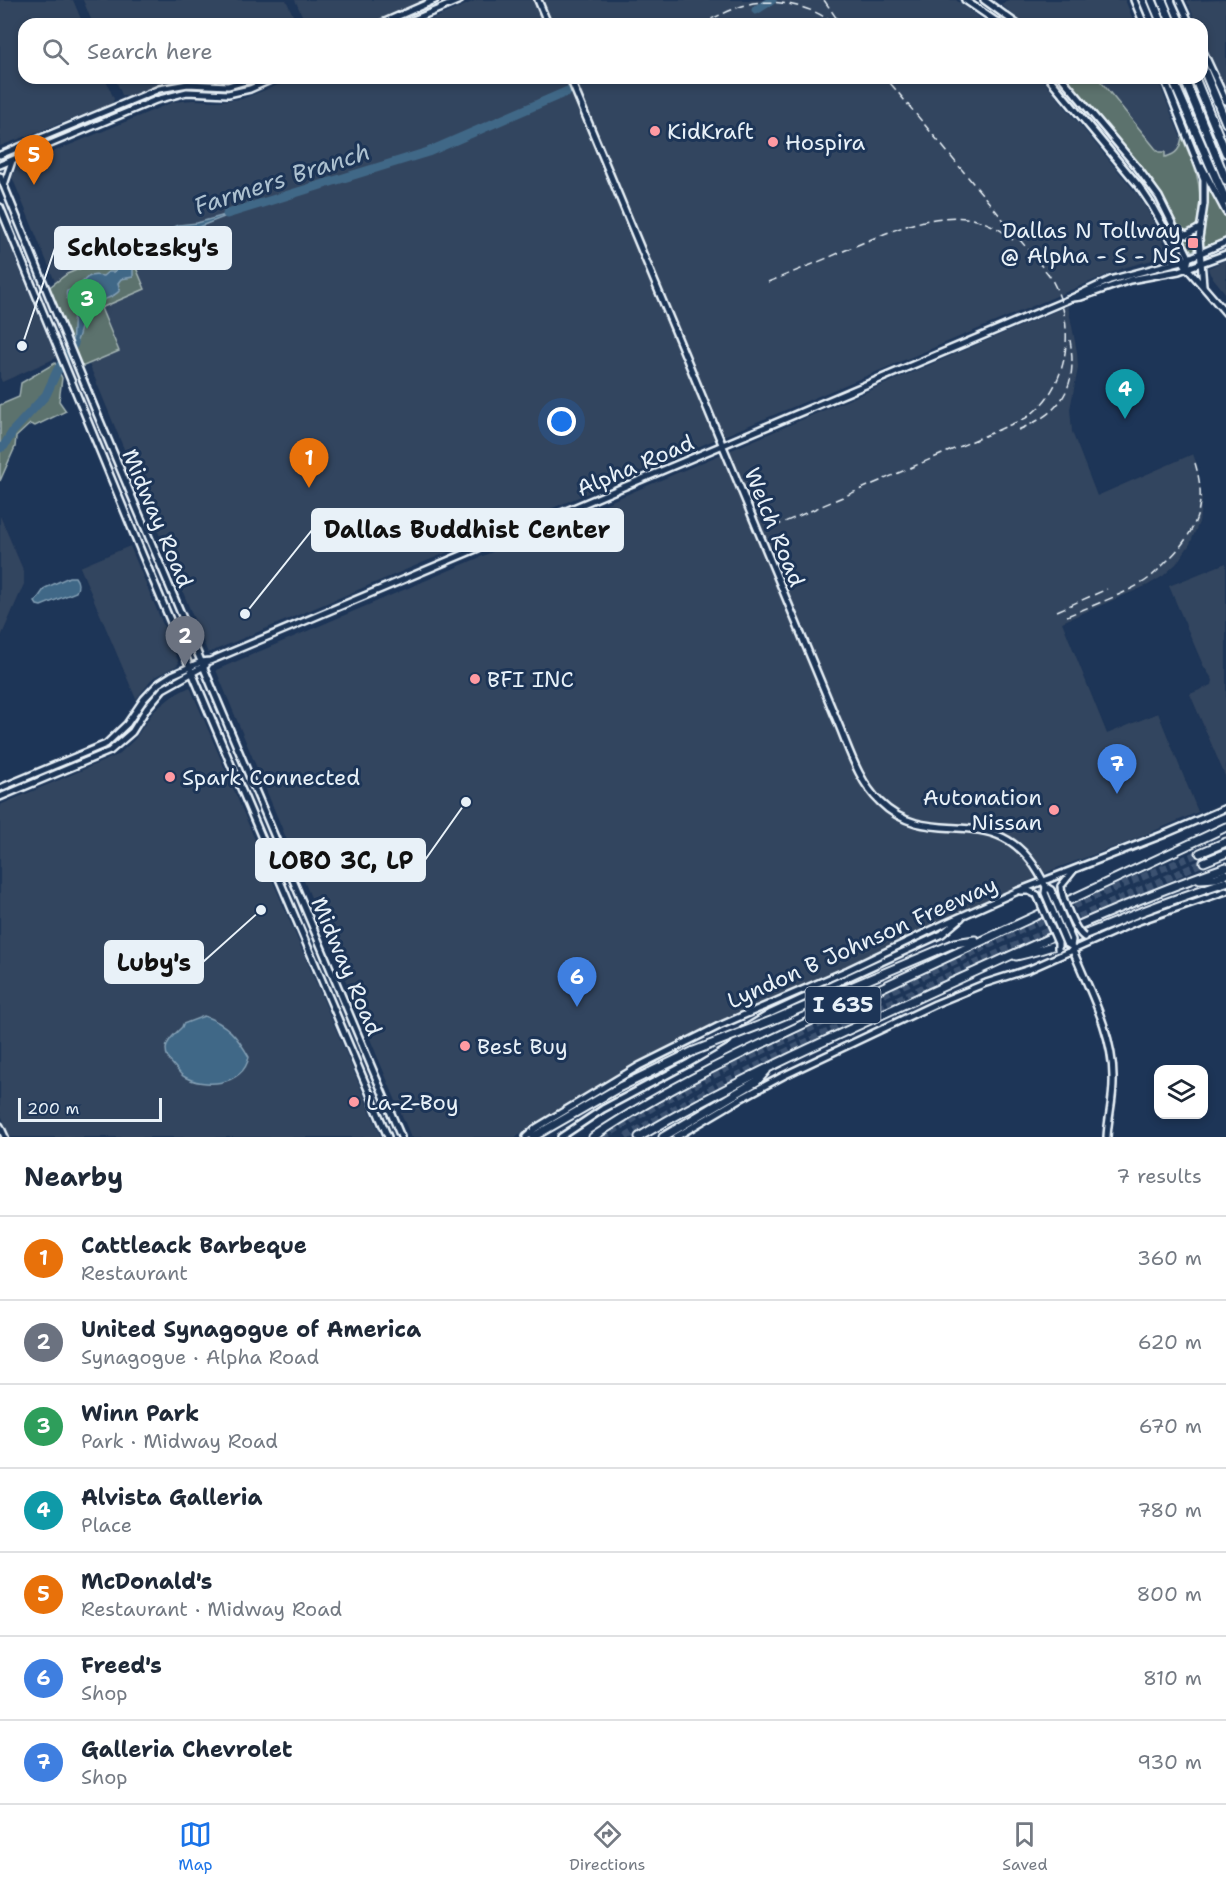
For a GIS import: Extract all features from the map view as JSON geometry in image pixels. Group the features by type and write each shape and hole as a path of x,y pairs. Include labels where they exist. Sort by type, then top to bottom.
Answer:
{"highway":[{"path":"1152,0 1160,18"},
{"path":"1162,0 1170,18"},
{"path":"1208,80 1226,123"},
{"path":"1175,84 1226,201"},
{"path":"1186,84 1226,180"},
{"path":"1197,84 1226,153"},
{"name":"Lyndon B Johnson Freeway","path":"593,1137 704,1072 983,939 1226,827"},
{"path":"1200,853 1226,842"},
{"path":"1204,862 1226,853"},
{"name":"I 635","path":"639,1137 701,1101 770,1067 1004,958 1099,916 1226,867"},
{"path":"1192,879 1216,878 1226,874"},
{"path":"1004,958 1038,951 1226,882"},
{"path":"533,1137 620,1087 694,1051 955,944 983,939"},
{"path":"663,1137 713,1105 757,1081 770,1067"}],"main road":[{"path":"398,18 435,0"},
{"path":"418,18 460,0"},
{"path":"538,0 546,18"},
{"path":"965,0 991,18"},
{"path":"984,0 1009,18"},
{"path":"1134,0 1142,18"},
{"path":"1179,0 1187,18"},
{"path":"1208,62 1226,101"},
{"path":"0,155 159,89 188,84 228,86 235,84"},
{"path":"0,165 155,100 188,92 228,94 261,84"},
{"name":"Welch Road","path":"572,84 856,764 871,792 888,809 907,820 922,824 986,831 1005,838 1029,857 1044,884 1045,893 1066,943 1072,949 1101,1021 1111,1054 1113,1077 1107,1137"},
{"path":"1054,84 1129,173 1151,204 1182,261 1226,313"},
{"path":"1067,84 1137,167 1159,197 1174,230 1190,257 1187,268"},
{"path":"1166,84 1204,179 1199,254 1203,285"},
{"path":"1196,159 1226,212"},
{"path":"4,185 12,160"},
{"path":"1129,173 1137,167"},
{"name":"Midway Road","path":"0,176 154,551 400,1137"},
{"name":"Midway Road","path":"0,207 143,556 388,1137"},
{"path":"1174,230 1187,235 1200,228"},
{"name":"Alpha Road","path":"0,788 106,744 127,724 144,699 158,684 191,666 210,661 1117,278 1182,261 1226,243"},
{"name":"Alpha Road","path":"1072,298 1187,268 1226,254"},
{"path":"1117,278 1119,284"},
{"path":"32,285 43,281"},
{"path":"143,556 154,551"},
{"name":"Alpha Road","path":"0,796 110,750 132,732 147,708 163,689 204,668 210,661"},
{"path":"106,744 110,750"},
{"name":"Lyndon B Johnson Freeway","path":"526,1137 536,1128 639,1066 719,1026 848,970 1018,891 1044,884 1079,867 1226,808"},
{"path":"1079,867 1066,877 1061,886 1062,893 1078,931 1084,937 1094,941"},
{"path":"1018,891 1029,891 1036,895 1058,943 1058,949 1052,958 1043,964"},
{"path":"676,1137 740,1099 823,1056 959,993 1043,964 1136,922 1226,891"},
{"path":"561,1137 610,1105 696,1059 779,1009 942,934 964,915"},
{"path":"357,1061 367,1057"},
{"path":"0,1126 5,1137"}],"shaded area":[{"path":"0,0 73,0 80,18 18,18 18,84 108,84 114,99 112,104 0,146"},
{"path":"83,0 286,0 294,18 90,18"},
{"path":"295,0 426,0 382,18 303,18"},
{"path":"477,0 956,0 980,18 435,18"},
{"path":"1010,0 1125,0 1132,18 1017,18 1001,4"},
{"path":"1226,0 1226,91 1208,49 1208,18 1194,18 1187,1"},
{"path":"117,84 162,84 128,97 122,95"},
{"path":"281,84 1046,84 1137,194 1170,255 1123,268 208,653 12,177 17,167 173,102 242,99"},
{"path":"1074,84 1159,84 1196,176 1162,191"},
{"path":"239,211 143,249 130,258 127,265 133,268 133,277 121,279 118,283 120,290 117,294 91,306 83,320 72,351 74,306 68,300 67,291 77,290 90,276 103,276 108,272 114,272 119,265 121,255 134,244 179,225 197,223"},
{"path":"0,222 56,358 2,382 0,377"},
{"path":"1226,260 1226,294 1208,268"},
{"path":"1068,306 1078,368 1070,409 1072,432 1097,496 1193,454 1198,468 1202,498 1199,522 1190,544 1176,564 1163,576 1148,585 1062,622 1107,734 1158,713 1198,812 1128,842 1054,869 854,964 727,1018 582,1095 516,1137 411,1137 216,670"},
{"path":"0,516 24,572 24,584 0,639"},
{"path":"130,546 179,663 154,677 136,699 80,567"},
{"path":"1226,563 1226,778 1190,694 1212,685 1213,680 1203,665 1169,586"},
{"path":"69,577 75,577 77,581 76,592 41,606 37,605 35,602 45,588"},
{"path":"190,687 381,1137 10,1137 0,1112 0,805 118,755 135,739 153,712 174,695"},
{"path":"204,1016 231,1032 249,1057 245,1067 231,1079 212,1083 192,1080 180,1074 167,1056 168,1043 183,1024"}],"green space":[{"path":"1072,84 1103,84 1155,148 1159,152 1165,152 1165,157 1178,150 1182,137 1193,164 1200,192 1198,219 1193,229 1187,231 1179,229 1154,183"},
{"path":"1207,180 1226,216 1226,238 1204,247 1202,246 1207,205"},
{"path":"1195,235 1195,249 1192,251 1180,237"},
{"path":"118,253 121,260 134,263 145,289 101,308 119,351 79,368 47,289 67,274"},
{"path":"55,363 62,378 59,401 66,411 35,426 30,424 16,437 15,447 0,481 0,405 19,397 21,383"}],"waterway":[{"name":"Farmers Branch","path":"756,10 772,0"},
{"name":"Farmers Branch","path":"227,214 428,152 568,91"},
{"name":"Farmers Branch","path":"0,448 46,395 57,371 74,344"}],"tunnel":[{"path":"603,1137 667,1099 745,1059 1077,904 1200,853"},
{"path":"626,1137 714,1088 803,1043 991,956 1204,862"}],"railway":[{"path":"824,0 836,18"},
{"path":"713,18 740,7 763,2 796,6 826,18"},
{"path":"773,527 1026,418 1041,405 1061,371 1066,332 1064,312 1049,275 891,84"},
{"path":"768,282 892,231 934,219 954,217 975,220 994,227 1013,240"},
{"path":"1018,430 1046,415 1063,396 1069,385 1071,372 1070,340"},
{"path":"1067,616 1144,582 1176,552 1192,530 1199,506 1199,478 1195,463"},
{"path":"1057,611 1107,589"}],"place":[{"name":"KidKraft","path":"655,131"},
{"name":"Hospira","path":"773,142"},
{"name":"McDonald's","path":"34,185"},
{"name":"Dallas N Tollway @ Alpha - S - NS","path":"1193,243"},
{"name":"Winn Park","path":"87,329"},
{"name":"Schlotzsky's","path":"22,346"},
{"name":"Alvista Galleria","path":"1125,419"},
{"name":"Cattleack Barbeque","path":"309,488"},
{"name":"Dallas Buddhist Center","path":"245,614"},
{"name":"United Synagogue of America","path":"185,666"},
{"name":"BFI INC","path":"475,679"},
{"name":"Spark Connected","path":"170,777"},
{"name":"Galleria Chevrolet","path":"1117,794"},
{"name":"LOBO 3C, LP","path":"466,802"},
{"name":"Autonation Nissan","path":"1054,810"},
{"name":"Luby's","path":"261,910"},
{"name":"Freed's","path":"577,1007"},
{"name":"Best Buy","path":"465,1046"},
{"name":"La-Z-Boy","path":"354,1102"}]}
